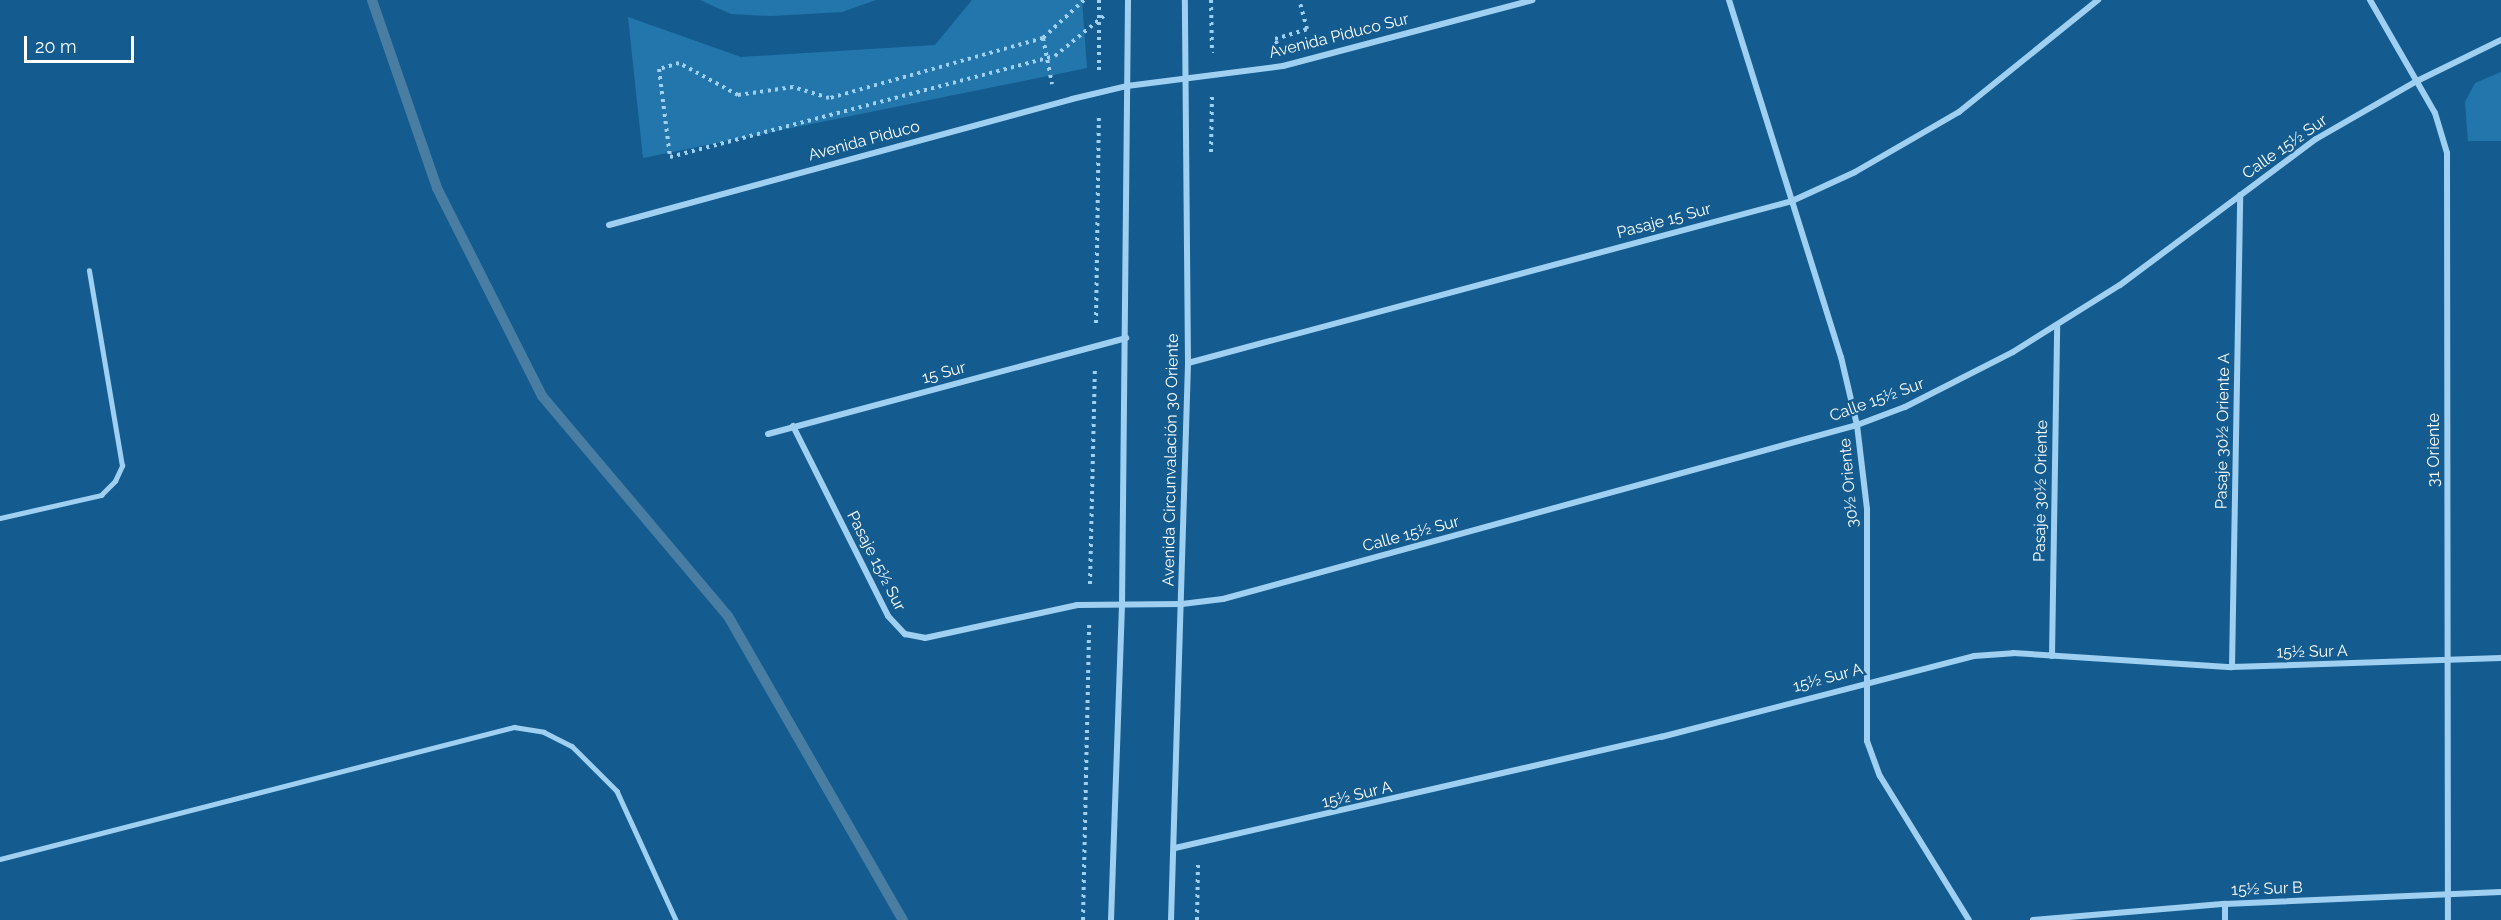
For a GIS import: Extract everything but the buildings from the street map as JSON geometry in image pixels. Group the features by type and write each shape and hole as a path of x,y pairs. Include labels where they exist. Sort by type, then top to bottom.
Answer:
{"street":[{"name":"Avenida Circunvalación 30 Oriente","path":"1171,920 1175,848 1188,363 1185,0"},
{"name":"Avenida Piduco Sur","path":"1127,86 1283,66 1532,0"},
{"name":"30½ Oriente","path":"1729,0 1841,357 1857,425 1867,508 1867,741 1880,776 1969,920"},
{"name":"Pasaje 15 Sur","path":"1188,363 1792,201 1865,167 1959,112 2098,0"},
{"name":"31 Oriente","path":"2370,0 2442,126 2447,153 2448,920"},
{"path":"1111,920 1122,605 1128,2"},
{"name":"Calle 15½ Sur","path":"1122,605 1182,604 1239,595 1857,425 1936,393 2057,326 2138,273 2316,140 2417,81 2501,40"},
{"name":"Avenida Piduco","path":"609,225 1127,86"},
{"name":"Pasaje 30½ Oriente A","path":"2232,667 2240,195"},
{"name":"Pasaje 30½ Oriente","path":"2052,656 2057,326"},
{"name":"15 Sur","path":"768,434 1126,338"},
{"name":"Pasaje 15½ Sur","path":"794,426 888,616 905,634 925,638 1090,605 1122,605"},
{"name":"15½ Sur A","path":"1175,848 1661,737 1866,681 1974,656 2052,656 2232,667 2501,658"},
{"name":"15½ Sur B","path":"2033,920 2225,904 2448,897 2501,892"},
{"path":"2225,904 2225,920"}],"lane":[{"path":"0,518 101,495 115,481 122,466 89,271"},
{"path":"0,859 514,727 544,732 572,746 617,791 676,920"}],"path":[{"path":"1084,0 1043,38 829,98 793,87 738,95 679,63 659,69 670,157 1055,56 1099,18 1128,2"},
{"path":"1083,920 1095,346 1099,0"},
{"path":"1283,66 1275,39 1307,29 1299,0"},
{"path":"1043,38 1053,86 1062,83"},
{"path":"1197,920 1198,843"}],"shaded area":[{"path":"700,0 876,0 842,12 771,16 731,14"},
{"path":"972,0 1082,0 1087,68 643,158 628,17 741,57 935,45"},
{"path":"2501,72 2501,141 2468,141 2465,102 2475,83"}],"waterway":[{"path":"372,0 437,188 542,396 728,616 903,920"}]}
